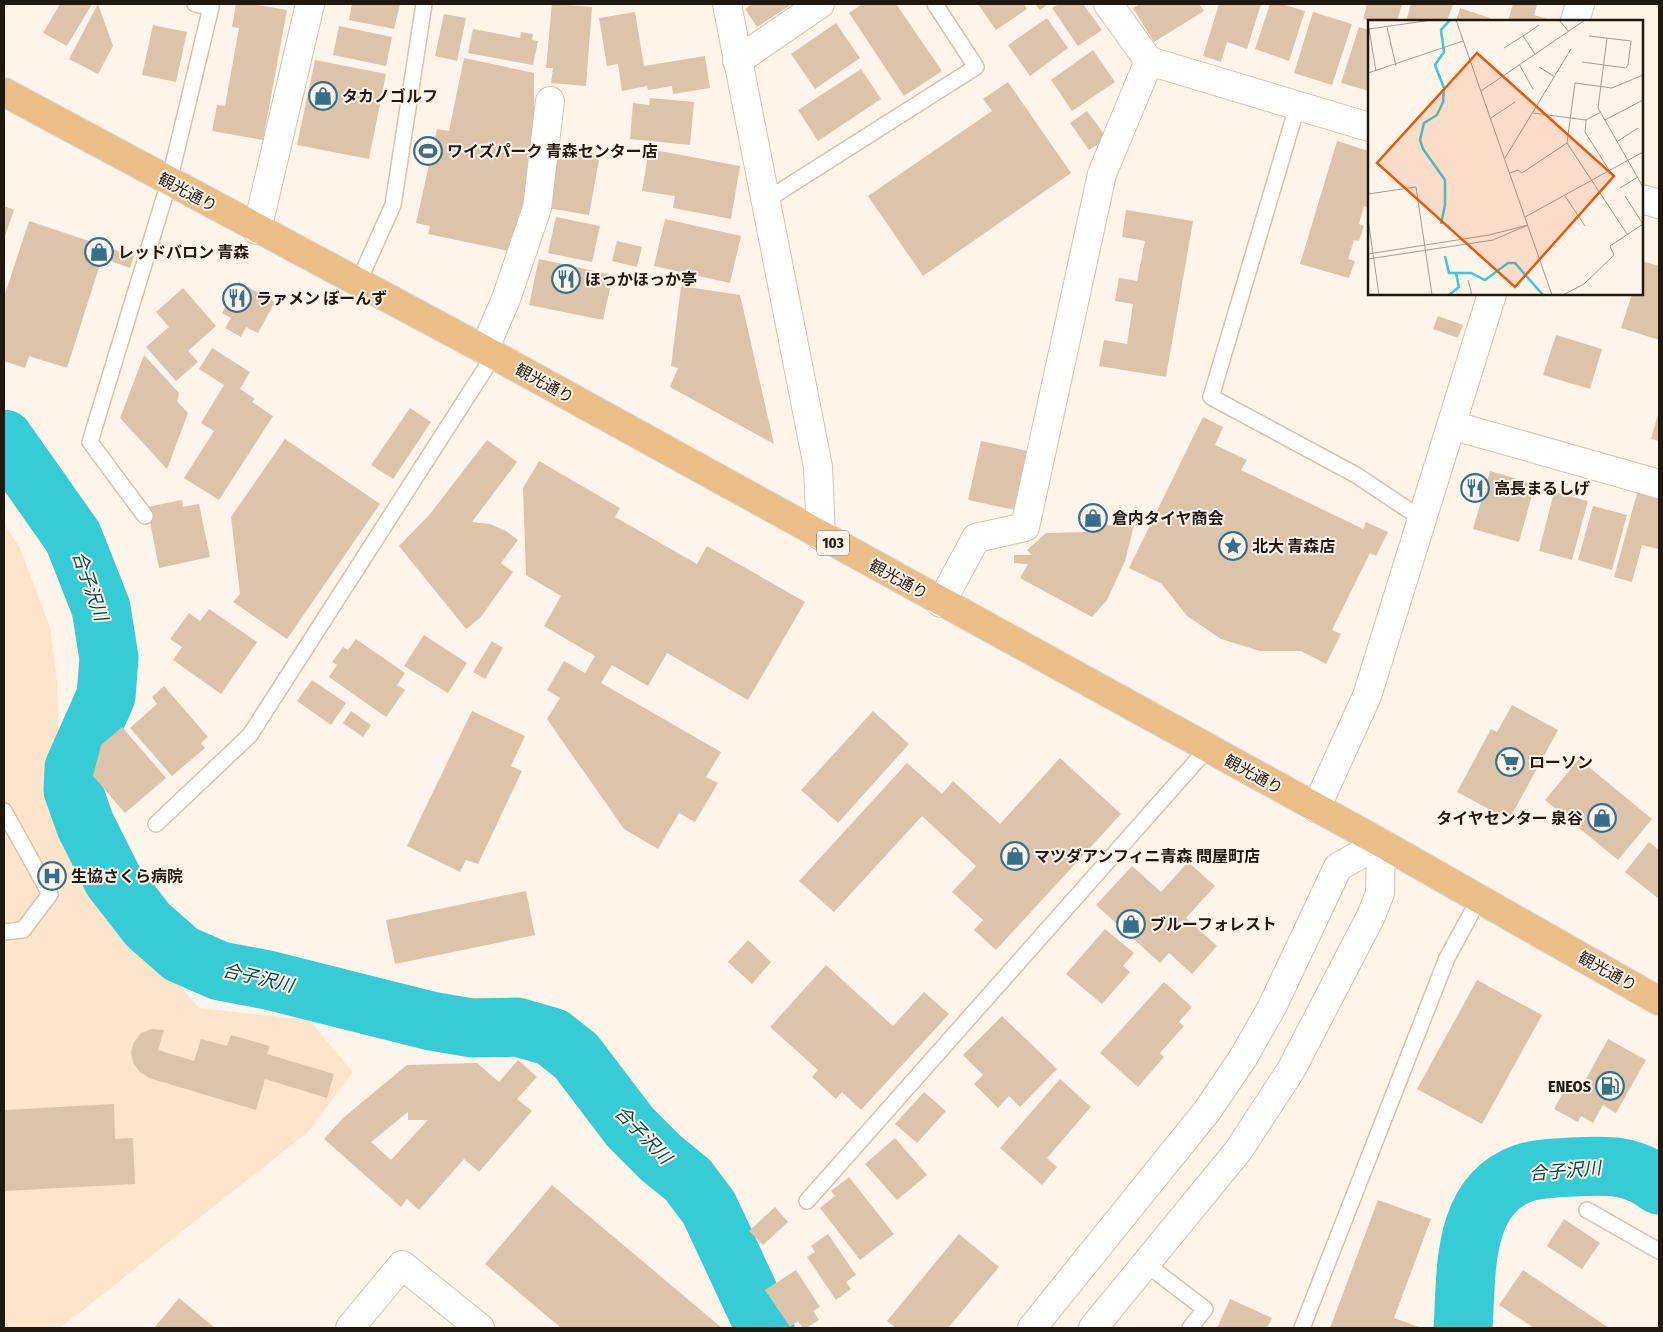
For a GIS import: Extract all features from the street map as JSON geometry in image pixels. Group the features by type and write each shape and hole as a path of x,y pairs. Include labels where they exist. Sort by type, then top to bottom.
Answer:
{"highway":[{"name":"観光通り","path":"4,92 257,230 489,352 1479,899 1656,992"}],"street":[{"path":"257,230 310,4"},
{"path":"727,4 818,467 821,536"},
{"path":"737,61 820,4"},
{"path":"1108,4 1149,61 1297,107 1368,127"},
{"path":"1575,20 1580,4"},
{"path":"941,603 976,538 1025,526 1102,174 1149,61"},
{"path":"489,352 537,208 550,101"},
{"path":"1643,199 1659,204"},
{"path":"1316,808 1367,696 1492,295"},
{"path":"1451,425 1659,484"},
{"path":"1093,1328 1238,1152 1295,1062 1371,916 1380,893 1380,843"},
{"path":"1032,1328 1180,1148 1243,1058 1272,1007 1338,868 1380,843"},
{"path":"350,1328 402,1265 480,1328"}],"lane":[{"path":"145,516 90,442 169,182 211,7 195,4"},
{"path":"358,283 393,205 424,4"},
{"path":"765,201 976,67 935,4"},
{"path":"1297,107 1211,397 1356,475 1422,519"},
{"path":"156,824 250,735 489,352"},
{"path":"807,1201 1208,748"},
{"path":"4,811 50,894 24,930 4,932"},
{"path":"1302,1328 1447,958 1479,899"},
{"path":"1587,1210 1659,1251"},
{"path":"1146,1264 1205,1309 1190,1328"}],"shaded area":[{"name":"生協さくら病院","path":"4,524 20,548 50,627 57,681 60,773 73,824 130,927 199,1008 309,1020 353,1072 308,1132 60,1328 4,1328"}],"building":[{"path":"60,4 92,4 67,46 43,33"},
{"path":"98,4 113,46 98,74 69,59"},
{"path":"236,4 251,4 287,10 263,140 212,131 217,105 225,106 239,28 232,27"},
{"path":"352,4 400,4 394,29 349,20"},
{"path":"552,4 592,7 586,86 551,83 553,68 546,68"},
{"path":"752,4 792,4 757,27 745,9"},
{"path":"862,4 896,4 942,71 904,96 849,13"},
{"path":"978,4 1024,4 1027,9 996,30"},
{"path":"1035,4 1048,4 1040,10"},
{"path":"1059,4 1083,4 1102,30 1078,46 1052,8"},
{"path":"1140,4 1199,4 1204,11 1154,42 1133,8"},
{"path":"1219,4 1261,4 1247,49 1227,42 1221,62 1203,56"},
{"path":"1270,4 1282,4 1305,11 1289,61 1255,49"},
{"path":"1367,4 1402,4 1397,20 1363,19"},
{"path":"1411,4 1453,4 1447,20 1406,20"},
{"path":"1513,4 1537,5 1534,15 1551,20 1508,20"},
{"path":"1460,8 1490,18 1489,20 1456,20"},
{"path":"635,12 644,66 705,56 710,88 673,94 672,86 648,90 647,86 622,91 618,64 607,66 599,18"},
{"path":"1313,12 1352,24 1332,85 1294,73"},
{"path":"444,14 466,18 457,61 435,56"},
{"path":"1047,18 1068,48 1030,76 1008,45"},
{"path":"836,23 860,58 815,89 791,54"},
{"path":"153,25 187,32 176,82 142,75"},
{"path":"339,26 392,37 386,66 333,55"},
{"path":"1359,27 1368,30 1368,91 1341,83"},
{"path":"473,29 520,38 521,32 533,34 532,40 538,41 533,65 468,53"},
{"path":"1093,50 1115,82 1072,111 1051,80"},
{"path":"464,58 534,73 534,150 513,252 428,234 430,226 416,223 437,129 449,131"},
{"path":"315,60 386,74 369,159 297,145"},
{"path":"861,69 881,99 818,141 798,110"},
{"path":"1008,82 1071,173 923,276 868,196 992,111 983,99"},
{"path":"650,98 694,102 690,145 630,139 633,103 649,105"},
{"path":"1087,111 1107,138 1089,150 1070,123"},
{"path":"1337,141 1368,151 1368,208 1364,206 1359,224 1364,226 1359,241 1354,240 1348,259 1355,261 1349,278 1300,264"},
{"path":"559,147 600,154 589,215 548,208"},
{"path":"649,149 740,166 731,219 673,208 675,196 642,191"},
{"path":"4,206 14,210 4,239"},
{"path":"1126,210 1193,221 1166,377 1099,366 1104,340 1127,344 1133,304 1115,301 1119,278 1137,281 1145,241 1122,237"},
{"path":"556,217 600,226 592,262 548,253"},
{"path":"665,219 741,236 730,283 654,266"},
{"path":"29,221 134,256 130,268 102,258 67,368 29,356 25,368 4,361 4,297"},
{"path":"617,241 642,247 637,267 612,261"},
{"path":"539,259 613,275 603,320 529,305"},
{"path":"1643,261 1659,266 1659,340 1621,328 1632,295 1643,295"},
{"path":"239,282 275,302 258,333 246,327 241,337 225,328 231,318 222,313"},
{"path":"681,286 740,295 774,444 670,387 678,368 671,366"},
{"path":"183,288 216,326 188,351 198,362 176,381 146,347 169,327 156,312"},
{"path":"1438,316 1463,325 1458,338 1433,329"},
{"path":"1556,335 1602,349 1590,389 1543,375"},
{"path":"212,348 250,372 240,389 255,399 252,402 273,416 219,500 184,478 214,431 201,423 224,385 199,369"},
{"path":"144,355 179,393 177,401 188,413 167,469 120,418"},
{"path":"410,408 431,422 393,479 371,465"},
{"path":"1659,411 1659,441 1651,439"},
{"path":"1203,417 1223,427 1215,445 1247,460 1241,470 1363,529 1366,522 1388,532 1376,556 1370,553 1332,630 1341,634 1326,664 1301,651 1260,651 1221,639 1187,616 1162,584 1129,568"},
{"path":"285,439 380,504 287,639 233,602 240,594 231,517"},
{"path":"487,440 517,462 472,522 490,524 506,531 518,540 501,563 513,572 480,618 466,629 399,546 430,514"},
{"path":"981,441 1028,451 1015,510 968,500"},
{"path":"539,461 620,508 615,517 697,564 707,546 805,602 748,700 667,653 648,686 612,665 601,683 721,752 706,777 718,783 695,822 679,813 658,849 624,829 547,719 560,698 547,690 564,661 585,673 595,656 544,626 561,596 526,575 523,488"},
{"path":"1490,471 1535,484 1519,542 1473,529"},
{"path":"1638,490 1659,495 1659,549 1642,545 1632,582 1614,577"},
{"path":"1554,492 1588,501 1572,560 1539,551"},
{"path":"182,500 183,507 199,504 210,557 159,568 147,507"},
{"path":"1593,506 1627,515 1612,570 1578,560"},
{"path":"1085,525 1134,525 1125,561 1107,600 1092,617 1020,578 1028,564 1014,563 1014,555 1032,555 1027,550 1046,533 1086,532"},
{"path":"209,609 257,642 221,694 173,660 182,647 170,639 189,613 200,621"},
{"path":"424,635 467,663 448,693 404,666"},
{"path":"356,639 405,673 397,685 405,690 386,717 329,677 337,665 332,662 343,647 348,650"},
{"path":"492,641 503,648 485,679 473,672"},
{"path":"312,680 346,703 331,725 297,701"},
{"path":"164,686 208,737 201,743 205,748 172,776 130,728 157,704 152,697"},
{"path":"1512,705 1558,730 1509,820 1457,792 1491,729 1497,732"},
{"path":"351,711 371,725 363,737 343,723"},
{"path":"472,711 525,736 511,766 522,771 478,864 466,860 460,872 407,846"},
{"path":"873,711 909,744 838,823 801,790"},
{"path":"122,727 166,778 125,813 93,776 101,745"},
{"path":"1060,758 1121,814 996,950 974,930 983,920 952,892 976,866 922,816 834,912 799,881 907,763 942,794 953,781 1000,824"},
{"path":"1579,759 1652,819 1618,860 1545,800"},
{"path":"1649,842 1659,850 1659,899 1625,872"},
{"path":"1188,862 1215,886 1186,918 1217,946 1192,974 1169,953 1160,963 1096,905 1132,866 1161,892"},
{"path":"526,891 535,935 395,964 386,920"},
{"path":"1105,929 1134,953 1123,966 1130,972 1102,1004 1066,974"},
{"path":"748,940 771,962 752,984 728,962"},
{"path":"826,965 893,1026 924,992 949,1014 861,1110 842,1092 836,1099 812,1077 818,1070 770,1027"},
{"path":"1477,980 1542,1015 1482,1124 1417,1089"},
{"path":"1164,982 1192,1007 1179,1022 1184,1026 1160,1053 1164,1057 1138,1087 1100,1053"},
{"path":"1002,1016 1057,1069 1020,1107 1009,1096 998,1108 974,1084 983,1075 963,1055"},
{"path":"151,1029 164,1030 158,1050 194,1061 201,1039 227,1046 231,1035 270,1046 267,1054 334,1074 327,1098 265,1079 256,1110 149,1078 140,1072 133,1063 131,1052 134,1042 141,1033"},
{"path":"1608,1039 1646,1060 1616,1113 1603,1105 1593,1123 1581,1116 1578,1122 1554,1109 1569,1081 1581,1088"},
{"path":"518,1060 537,1077 517,1099 532,1111 479,1172 464,1159 419,1210 407,1199 401,1207 324,1139 343,1118 407,1065 477,1063 499,1082","holes":["408,1112 408,1120 428,1120 391,1160 371,1142"]},
{"path":"1060,1079 1091,1107 1047,1158 1057,1167 1042,1185 1000,1148"},
{"path":"924,1092 946,1111 917,1143 895,1124"},
{"path":"114,1104 115,1139 133,1138 135,1184 4,1191 4,1110"},
{"path":"895,1138 927,1175 897,1200 865,1164"},
{"path":"849,1177 894,1234 860,1260 820,1208 835,1196 831,1191"},
{"path":"552,1185 722,1328 561,1328 485,1264"},
{"path":"1378,1200 1431,1219 1394,1318 1422,1328 1330,1328"},
{"path":"775,1207 788,1222 763,1245 749,1231"},
{"path":"1564,1219 1600,1243 1582,1269 1547,1246"},
{"path":"828,1234 856,1275 846,1282 851,1289 836,1300 807,1257 815,1252 811,1246"},
{"path":"959,1234 999,1267 948,1328 896,1328 887,1321"},
{"path":"796,1270 820,1307 813,1311 819,1320 806,1328 803,1328 798,1321 790,1327 765,1290"},
{"path":"1523,1270 1609,1328 1534,1328 1499,1305"},
{"path":"179,1298 215,1328 154,1328"},
{"path":"1230,1299 1272,1318 1267,1328 1217,1328"}],"waterway":[{"name":"合子沢川","path":"4,439 73,537 101,608 109,658 106,696 74,768 73,790 85,824 113,880 148,925 181,954 220,971 268,980 431,1021 472,1028 517,1027 552,1037 576,1056 630,1127 661,1158 688,1180 709,1208 765,1328"},
{"name":"合子沢川","path":"1463,1328 1467,1261 1471,1239 1478,1218 1488,1199 1503,1184 1524,1173 1536,1170 1608,1166 1639,1173 1659,1185"}],"place":[{"name":"タカノゴルフ","path":"323,96"},
{"name":"ワイズパーク 青森センター店","path":"428,151"},
{"name":"レッドバロン 青森","path":"99,252"},
{"name":"ほっかほっか亭","path":"566,279"},
{"name":"ラァメン ぼーんず","path":"237,298"},
{"name":"高長まるしげ","path":"1475,488"},
{"name":"倉内タイヤ商会","path":"1093,518"},
{"name":"北大 青森店","path":"1233,546"},
{"name":"ローソン","path":"1510,762"},
{"name":"タイヤセンター 泉谷","path":"1602,818"},
{"name":"マツダアンフィニ青森 問屋町店","path":"1015,856"},
{"name":"生協さくら病院","path":"52,876"},
{"name":"ブルーフォレスト","path":"1131,924"},
{"name":"ENEOS","path":"1610,1086"}]}
